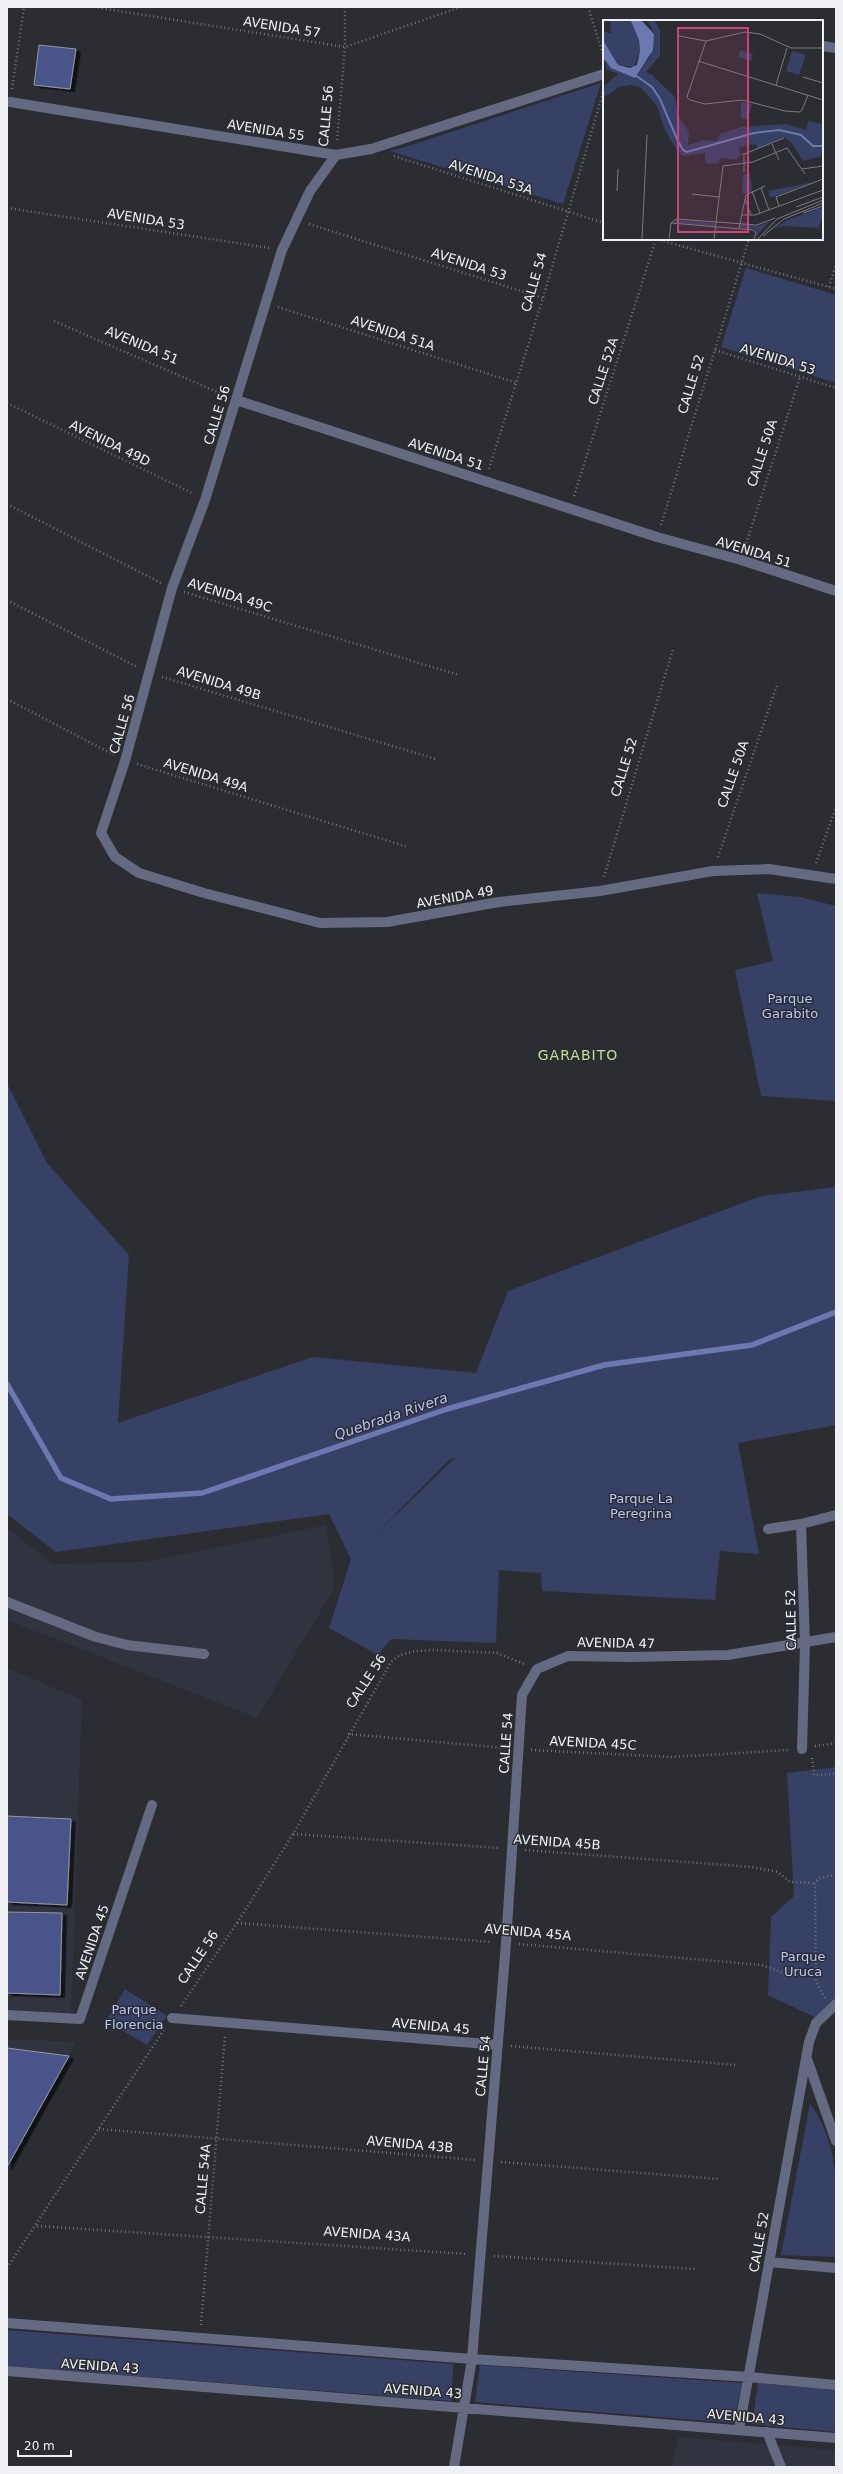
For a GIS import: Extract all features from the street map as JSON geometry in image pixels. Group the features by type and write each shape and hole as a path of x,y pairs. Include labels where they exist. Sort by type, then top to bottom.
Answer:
{"street":[{"path":"823,46 836,48"},
{"name":"AVENIDA 55","path":"10,102 336,155 371,149 603,74"},
{"name":"CALLE 56","path":"101,833 125,761 172,588 205,500 264,303 282,250 310,191 336,155"},
{"name":"AVENIDA 51","path":"236,400 657,537 741,560 836,591"},
{"name":"AVENIDA 49","path":"101,833 116,857 139,873 204,893 320,923 387,922 499,902 600,891 713,871 769,869 812,874 836,879"},
{"path":"768,1529 801,1524 836,1515"},
{"name":"CALLE 52","path":"801,1524 807,1748"},
{"path":"7,1602 96,1637 128,1645 204,1654"},
{"name":"AVENIDA 47","path":"537,1669 568,1656 631,1658 728,1655 805,1644 836,1637"},
{"name":"CALLE 54","path":"454,2467 472,2359 506,1943 522,1695 537,1669"},
{"name":"AVENIDA 45","path":"7,2015 80,2018 152,1805"},
{"path":"834,2006 816,2023 809,2042 807,2059 836,2141"},
{"name":"AVENIDA 45","path":"172,2018 498,2045"},
{"name":"CALLE 52","path":"739,2429 768,2262 807,2059"},
{"path":"768,2262 836,2268"},
{"path":"7,2323 200,2336 472,2359 749,2377 836,2385"},
{"name":"AVENIDA 43","path":"7,2371 836,2438"},
{"path":"767,2432 781,2467"}],"path":[{"path":"10,102 24,7"},
{"name":"AVENIDA 57","path":"94,7 345,47 461,7"},
{"name":"CALLE 56","path":"336,155 345,47 345,7"},
{"path":"588,7 603,54"},
{"name":"CALLE 54","path":"485,480 543,298 603,92"},
{"name":"AVENIDA 53A","path":"371,149 603,223"},
{"name":"AVENIDA 53","path":"7,208 282,250"},
{"name":"AVENIDA 53","path":"297,220 543,298"},
{"name":"CALLE 52A","path":"570,508 656,240"},
{"path":"660,240 836,289"},
{"name":"CALLE 52","path":"657,537 749,240"},
{"path":"829,287 836,264"},
{"name":"AVENIDA 51A","path":"264,303 517,383"},
{"name":"AVENIDA 51","path":"54,322 236,400"},
{"name":"AVENIDA 53","path":"715,350 836,388"},
{"name":"CALLE 50A","path":"741,560 800,377"},
{"name":"AVENIDA 49D","path":"7,403 205,500"},
{"name":"AVENIDA 49C","path":"7,504 172,588 459,675"},
{"name":"AVENIDA 49B","path":"7,600 150,673 436,759"},
{"name":"CALLE 52","path":"600,891 673,650"},
{"name":"CALLE 50A","path":"713,871 777,686"},
{"name":"AVENIDA 49A","path":"7,699 125,761 408,847"},
{"path":"812,874 836,807"},
{"name":"CALLE 56","path":"7,2268 37,2226 172,2018 237,1923 293,1834 348,1734 391,1662 400,1655 416,1651 433,1650 497,1653 537,1669"},
{"name":"AVENIDA 45C","path":"348,1734 518,1750 672,1757 807,1748 836,1743"},
{"path":"807,1748 814,1775 836,1774"},
{"name":"AVENIDA 45B","path":"293,1834 752,1867 778,1872 790,1882 815,1883"},
{"path":"834,2006 821,1993 816,1974 815,1883 818,1878 836,1875"},
{"name":"AVENIDA 45A","path":"237,1923 506,1943 762,1965 789,1975 816,1974"},
{"name":"CALLE 54A","path":"200,2336 226,2022"},
{"path":"498,2045 736,2065"},
{"name":"AVENIDA 43B","path":"99,2129 719,2179"},
{"name":"AVENIDA 43A","path":"37,2226 695,2269"}],"shaded area":[{"path":"326,1525 335,1587 257,1718 7,1620 7,1528 53,1564 144,1562"},
{"path":"7,1668 82,1700 71,2015 7,2014"},
{"path":"7,2039 76,2042 7,2167"},
{"path":"678,2437 836,2450 836,2467 672,2467"}],"green space":[{"path":"601,83 563,204 390,151 405,147"},
{"path":"746,268 836,295 836,383 721,347"},
{"name":"Parque Garabito","path":"757,893 800,897 836,906 836,1101 761,1096 735,970 773,961"},
{"name":"Parque La Peregrina","path":"7,1083 47,1163 129,1255 118,1423 313,1357 476,1373 508,1291 761,1196 836,1187 836,1425 738,1443 759,1554 720,1551 715,1600 542,1591 541,1573 499,1570 496,1643 391,1639 378,1655 329,1628 351,1559 329,1514 56,1552 7,1514","holes":["455,1458 372,1538 450,1459"]},
{"name":"Parque Uruca","path":"836,1767 836,2004 816,2018 768,1995 771,1917 794,1896 787,1773"},
{"name":"Parque Florencia","path":"125,1989 167,2016 147,2045 106,2021"},
{"path":"810,2104 821,2121 828,2138 833,2157 836,2197 836,2257 781,2255"},
{"path":"7,2330 453,2364 452,2401 7,2366"},
{"path":"480,2365 742,2383 734,2423 475,2402"},
{"path":"758,2383 836,2390 836,2432 752,2424"}],"building":[{"path":"39,45 76,49 70,89 34,85"},
{"path":"7,1816 71,1819 67,1905 7,1902"},
{"path":"7,1912 62,1913 60,1995 7,1993"},
{"path":"7,2048 69,2056 7,2167"}],"waterway":[{"name":"Quebrada Rivera","path":"7,1384 61,1478 111,1499 202,1493 447,1409 604,1365 752,1345 836,1312"}],"district":[{"name":"GARABITO","path":"578,1055"}]}
